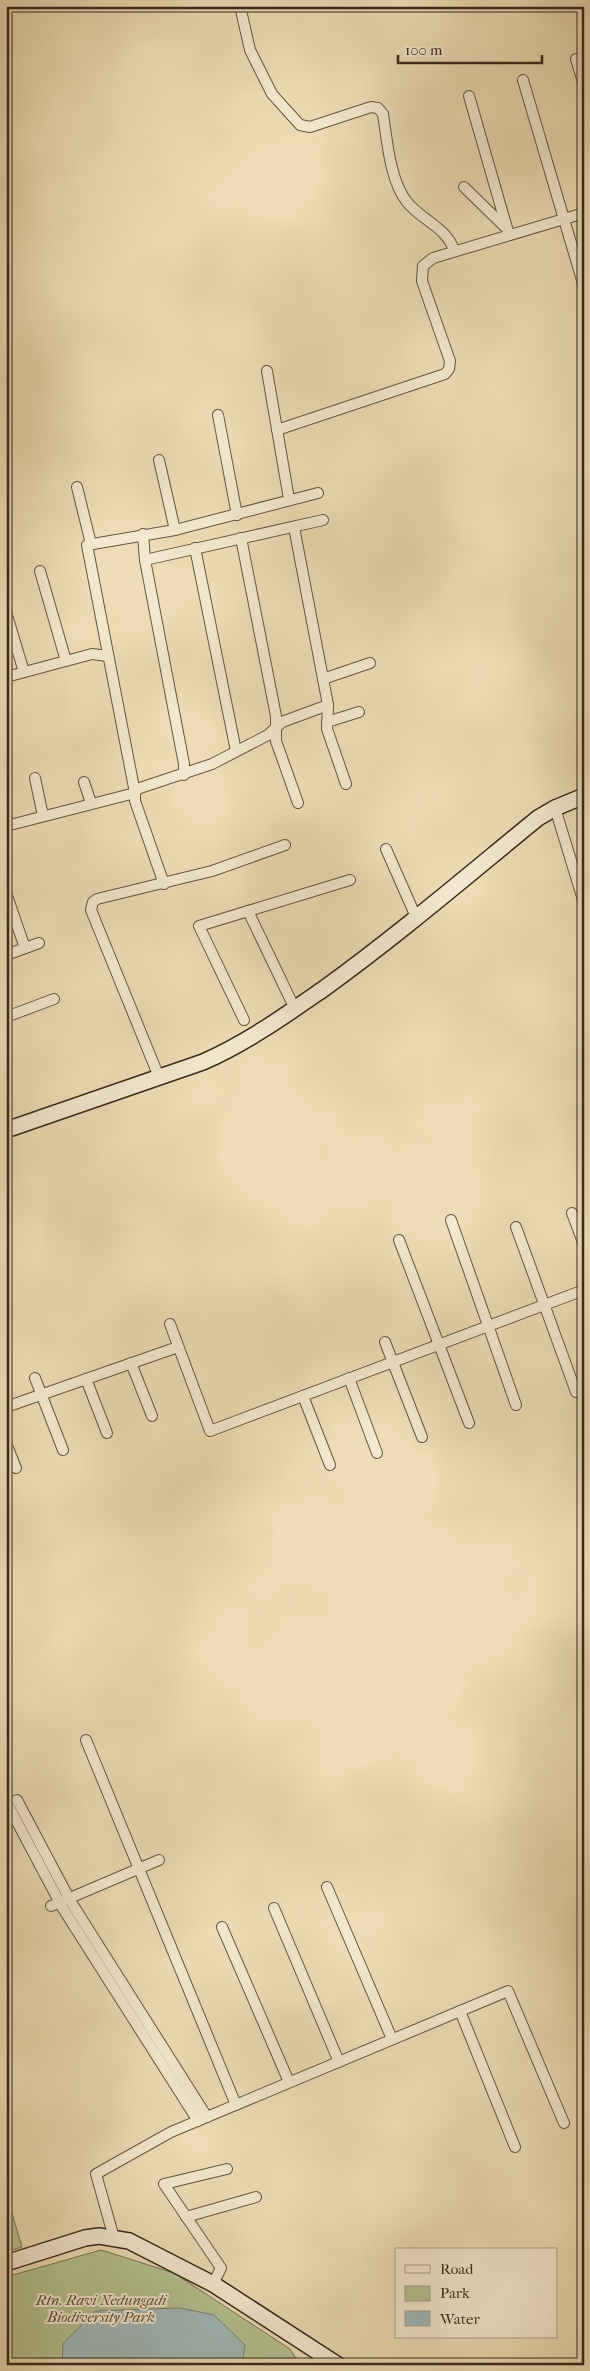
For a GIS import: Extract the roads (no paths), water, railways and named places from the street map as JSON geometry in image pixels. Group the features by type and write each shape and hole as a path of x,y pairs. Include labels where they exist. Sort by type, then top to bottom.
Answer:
{"street":[{"path":"240,6 250,50 256,63 272,94 300,125 310,127 371,107 378,108 383,114 391,167 406,202 442,232 452,244 454,251"},
{"path":"576,59 584,84"},
{"path":"523,80 584,287"},
{"path":"470,96 509,232"},
{"path":"464,186 509,232"},
{"path":"277,430 445,374 450,368 450,361 422,282 423,266 433,258 509,232 584,213"},
{"path":"268,371 289,499"},
{"path":"218,414 237,515"},
{"path":"159,460 175,530"},
{"path":"77,487 91,544"},
{"path":"164,884 135,793 88,545 175,530 318,493"},
{"path":"145,560 323,520"},
{"path":"294,527 328,705 327,729 346,784"},
{"path":"143,534 145,560 184,764 184,774"},
{"path":"241,538 276,716 276,741 298,803"},
{"path":"195,548 236,751"},
{"path":"40,571 66,661"},
{"path":"6,612 24,672"},
{"path":"6,678 92,654 108,656"},
{"path":"323,679 370,663"},
{"path":"6,826 135,793 144,785 212,764 268,734 282,722 328,705"},
{"path":"327,722 359,712"},
{"path":"35,778 44,816"},
{"path":"84,782 91,803"},
{"path":"6,1130 159,1077 232,1049 261,1033 356,966 538,818 555,808 584,796"},
{"path":"555,808 584,903"},
{"path":"159,1077 91,906 97,898 164,884 212,871 285,845"},
{"path":"386,849 416,917"},
{"path":"244,1020 199,926 350,880"},
{"path":"6,893 25,948"},
{"path":"248,911 294,1009"},
{"path":"6,955 39,943"},
{"path":"6,1017 54,999"},
{"path":"572,1213 584,1245"},
{"path":"451,1220 516,1405"},
{"path":"516,1227 576,1392"},
{"path":"399,1240 469,1424"},
{"path":"170,1324 210,1431 584,1290"},
{"path":"385,1342 422,1437"},
{"path":"6,1407 178,1347"},
{"path":"131,1363 152,1416"},
{"path":"35,1378 63,1450"},
{"path":"349,1378 377,1452"},
{"path":"86,1379 107,1433"},
{"path":"303,1396 330,1465"},
{"path":"6,1443 16,1468"},
{"path":"86,1740 236,2105"},
{"path":"13,1803 60,1902 202,2119"},
{"path":"60,1902 159,1860"},
{"path":"327,1887 392,2039"},
{"path":"274,1908 339,2062"},
{"path":"222,1927 289,2082"},
{"path":"114,2238 96,2174 171,2132 508,1991 564,2123"},
{"path":"460,2011 516,2147"},
{"path":"213,2284 221,2268 164,2184 227,2169"},
{"path":"186,2216 256,2197"},
{"path":"6,2263 66,2242 99,2236 114,2238 146,2248 213,2284 317,2360 338,2365"}],"water":[{"path":"180,2308 214,2315 245,2345 242,2365 62,2365 63,2344 95,2311"}],"park label":[{"name":"Rtn. Ravi Nedungadi Biodiversity Park","path":"101,2308"}]}
